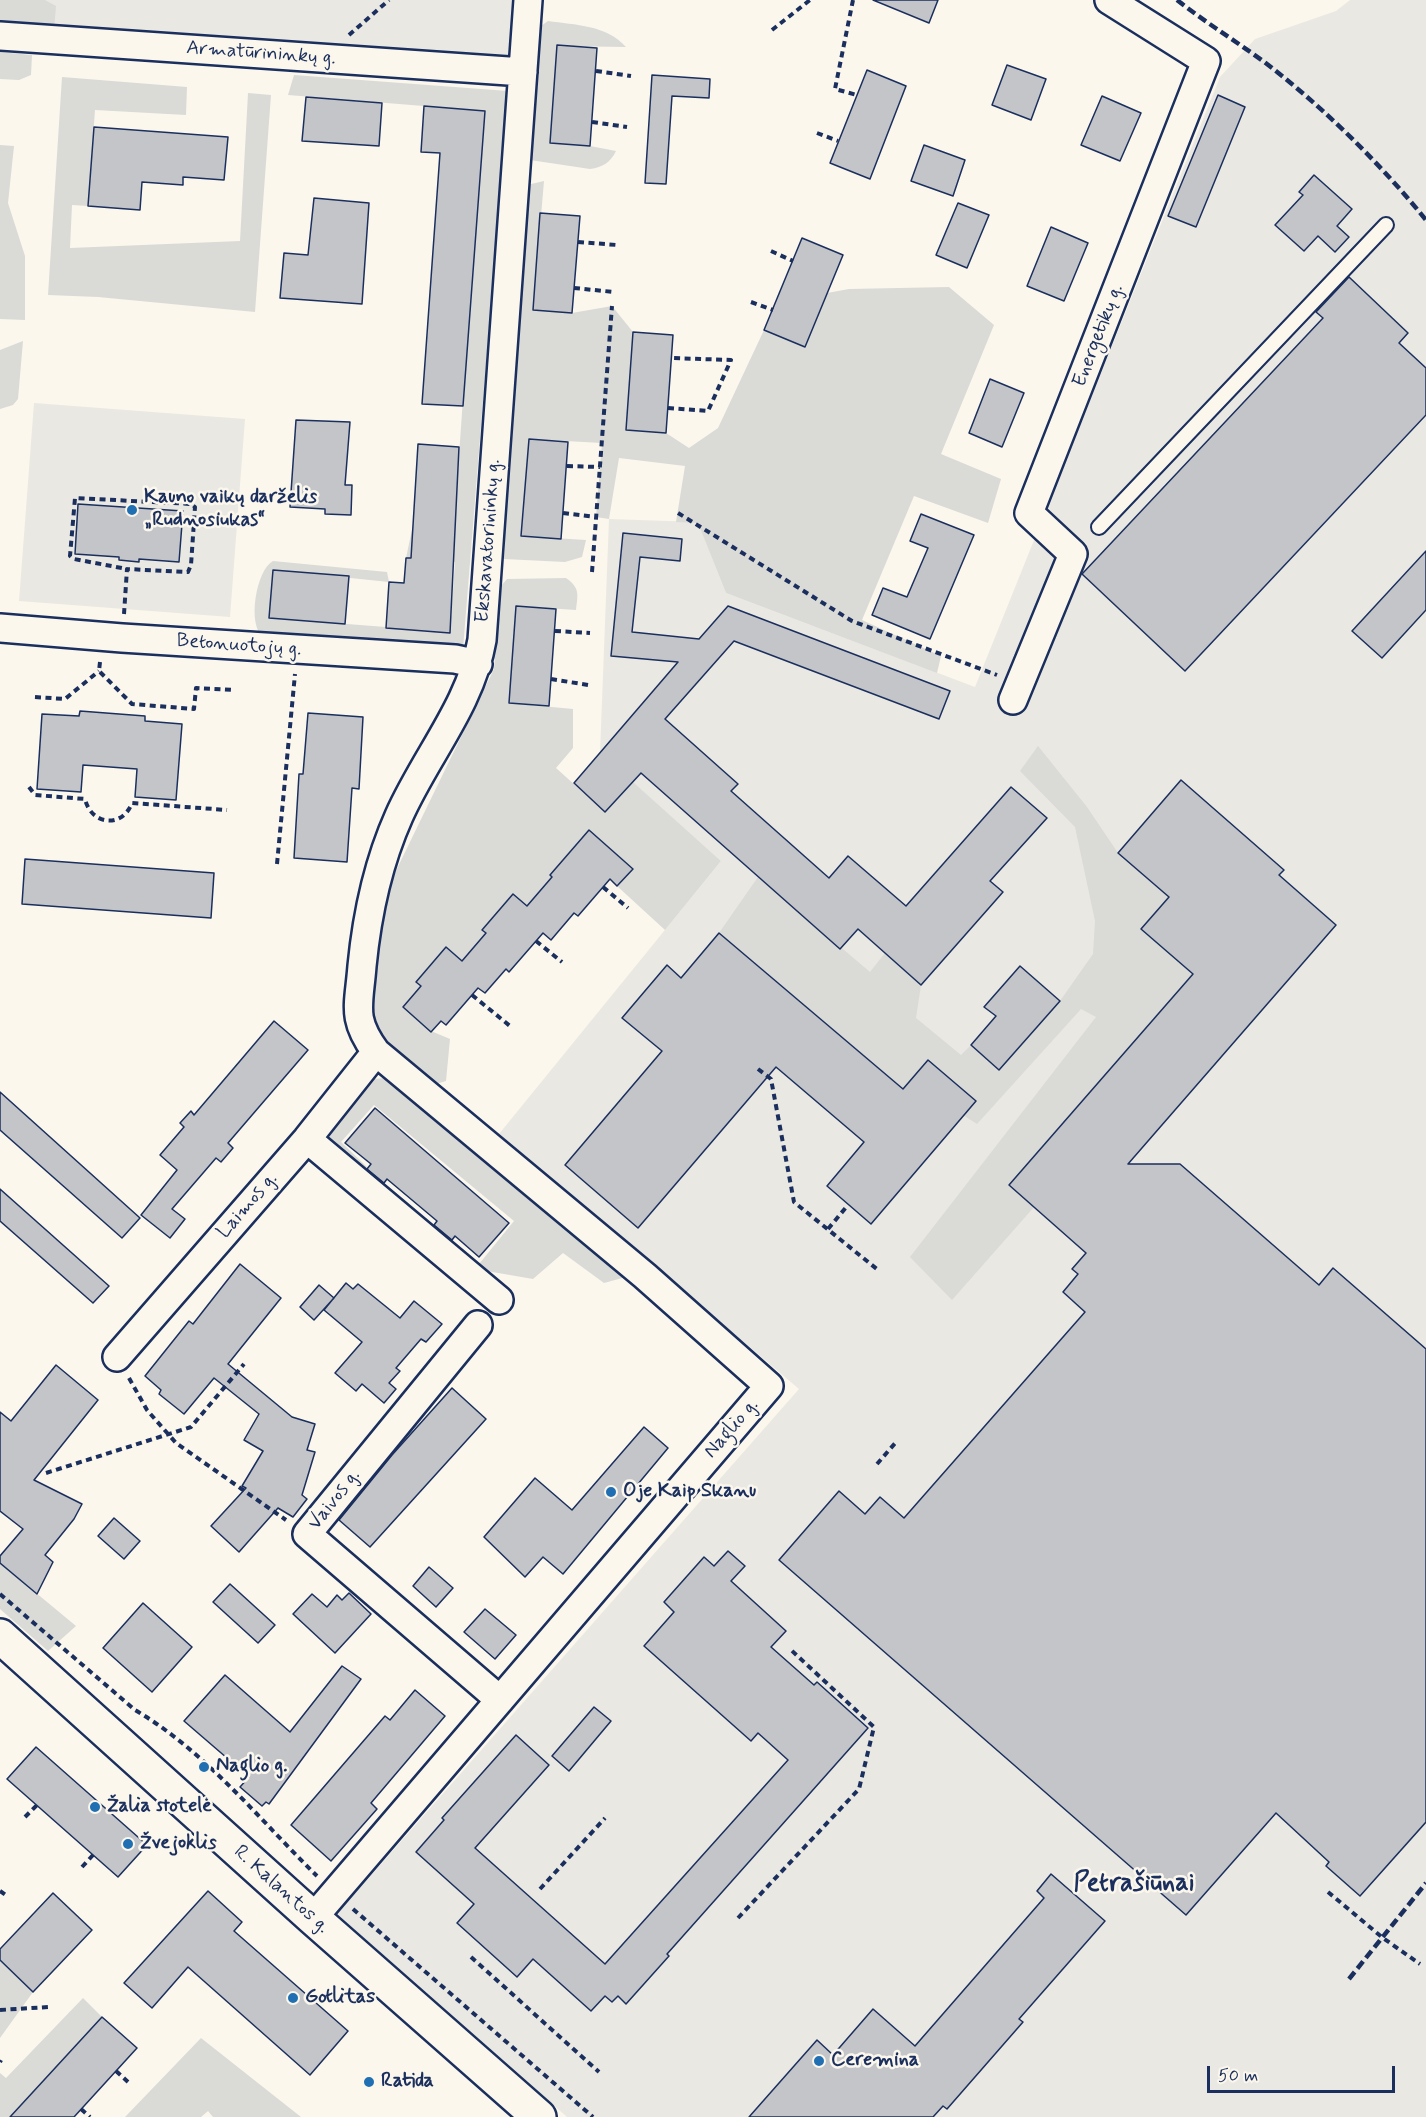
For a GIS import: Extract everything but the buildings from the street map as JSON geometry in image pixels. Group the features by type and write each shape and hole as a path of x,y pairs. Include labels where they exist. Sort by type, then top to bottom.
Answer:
{"main road":[{"name":"R. Kalantos g.","path":"0,1636 312,1918 539,2117"}],"street":[{"name":"Ekskavatorininkų g.","path":"376,1052 362,1034 357,1017 365,938 382,859 399,815 472,682 478,664 483,628 528,0"},
{"name":"Energetikų g.","path":"1016,692 1073,554 1029,513 1206,61 1109,0"},
{"name":"Armatūrininkų g.","path":"0,36 523,72"},
{"name":"Betonuotojų g.","path":"0,628 455,659 478,664"},
{"name":"Laimos g.","path":"117,1357 307,1139 376,1052"},
{"name":"Naglio g.","path":"312,1918 769,1386 645,1276 376,1052"},
{"path":"307,1139 499,1300"},
{"name":"Vaivos g.","path":"478,1326 306,1534 500,1700"}],"lane":[{"path":"1099,527 1386,225"}],"path":[{"path":"321,58 389,0"},
{"path":"772,30 810,0"},
{"path":"853,0 835,88 857,95"},
{"path":"596,71 631,76"},
{"path":"592,122 627,127"},
{"path":"817,133 838,141"},
{"path":"578,242 617,245"},
{"path":"771,251 793,261"},
{"path":"574,288 614,292"},
{"path":"751,302 773,310"},
{"path":"592,572 612,306"},
{"path":"668,408 708,411 731,360 671,358"},
{"path":"567,466 600,467"},
{"path":"75,498 191,504 195,507 191,565 188,572 127,569 74,560 70,556 75,498"},
{"path":"563,513 596,517"},
{"path":"678,513 852,621 1016,692"},
{"path":"122,638 127,569"},
{"path":"555,631 590,633"},
{"path":"277,864 295,669"},
{"path":"36,697 65,699 99,671 132,704 194,709 196,688 235,690"},
{"path":"551,679 588,685"},
{"path":"29,787 35,795 85,799 90,813 103,821 118,820 129,810 132,803 227,810"},
{"path":"603,887 628,908"},
{"path":"536,941 562,962"},
{"path":"472,995 510,1026"},
{"path":"758,1069 771,1079 794,1202 878,1270"},
{"path":"828,1229 848,1205"},
{"path":"117,1357 147,1410 170,1436 231,1484 306,1534"},
{"path":"46,1473 191,1428 244,1364"},
{"path":"877,1464 897,1441"},
{"path":"0,1594 135,1710 155,1722 184,1746 260,1816 334,1893 593,2117"},
{"path":"738,1918 859,1789 874,1727 790,1649"},
{"path":"26,1817 37,1805"},
{"path":"540,1889 605,1818"},
{"path":"82,1867 93,1855"},
{"path":"0,1891 7,1896"},
{"path":"1328,1892 1383,1938 1420,1964"},
{"path":"471,1958 599,2072"},
{"path":"0,2010 48,2007"},
{"path":"116,2071 128,2082"},
{"path":"81,2109 90,2117"}],"shaded area":[{"path":"0,0 513,0 509,56 0,27"},
{"path":"0,0 45,0 56,6 54,30 0,27"},
{"path":"1350,0 1426,0 1426,2117 567,2117 337,1914 799,1389 499,1134 721,861 600,753 609,519 698,522 726,593 975,687 1220,77 1255,39 1336,11"},
{"path":"548,21 600,30 610,34 626,47 558,46 590,146 616,151 606,164 599,167 590,169 530,160 538,28"},
{"path":"0,52 32,55 31,75 19,80 0,79"},
{"path":"294,75 508,91 463,649 263,637 255,621 258,586 267,566 273,561 387,572 389,582 273,570 270,618 450,632 455,562 406,558 413,525 454,527 468,327 427,324 431,289 472,291 477,212 436,209 438,193 465,176 480,177 485,111 288,95"},
{"path":"62,77 187,87 186,115 95,110 88,206 72,205 70,248 240,241 248,93 271,95 255,312 98,297 48,295"},
{"path":"0,145 14,146 8,203 25,256 25,320 0,319"},
{"path":"544,181 533,310 572,313 612,306 633,332 626,430 666,433 689,448 718,428 764,330 805,347 827,293 849,289 949,287 994,325 941,454 1001,479 988,523 914,496 862,620 941,656 937,673 726,593 698,523 676,522 685,466 619,458 609,519 596,517 602,443 529,439 521,536 586,540 582,557 565,562 504,559 508,445 527,185"},
{"path":"23,341 18,399 13,405 0,409 0,350"},
{"name":"Kauno vaikų darželis „Rudnosiukas“","path":"34,403 245,419 230,617 19,601"},
{"path":"566,578 574,585 577,592 576,610 516,606 509,703 573,709 573,748 556,768 605,812 633,782 721,861 665,930 617,886 633,868 606,845 582,837 527,906 513,895 483,929 486,933 462,961 446,948 416,982 421,986 403,1007 431,1031 450,1039 446,1081 436,1084 382,1040 371,1023 368,993 391,881 494,669 501,586 507,579"},
{"path":"1038,746 1087,807 1118,853 1169,897 1141,929 1193,974 1009,1185 1034,1207 952,1300 910,1257 1096,1017 1081,1009 977,1124 963,1115 903,1089 719,933 758,877 870,972 885,953 921,985 916,1018 961,1055 971,1045 999,1070 1060,1001 1093,954 1095,921 1075,827 1020,771"},
{"path":"386,1078 626,1277 604,1283 563,1253 533,1279 475,1269 514,1221 374,1105 341,1142 367,1167 361,1175 326,1141 372,1079"},
{"path":"0,1563 76,1626 48,1651 0,1609"},
{"path":"0,1960 33,1992 0,2038"},
{"path":"83,1998 102,2017 10,2117 0,2117 0,2073 6,2078"},
{"path":"201,2038 301,2117 213,2117 208,2111 201,2117 125,2117"}],"railway":[{"path":"1177,0 1263,61 1307,97 1369,156 1426,220"},
{"path":"1349,1979 1426,1883"}],"place":[{"name":"Kauno vaikų darželis „Rudnosiukas“","path":"132,510"},
{"name":"Oje Kaip Skanu","path":"611,1492"},
{"name":"Naglio g.","path":"204,1767"},
{"name":"Žalia stotelė","path":"95,1807"},
{"name":"Žvejoklis","path":"128,1844"},
{"name":"Gotlitas","path":"293,1998"},
{"name":"Ceremina","path":"819,2061"},
{"name":"Ratida","path":"369,2082"}],"district":[{"name":"Petrašiūnai","path":"1134,1885"}]}
